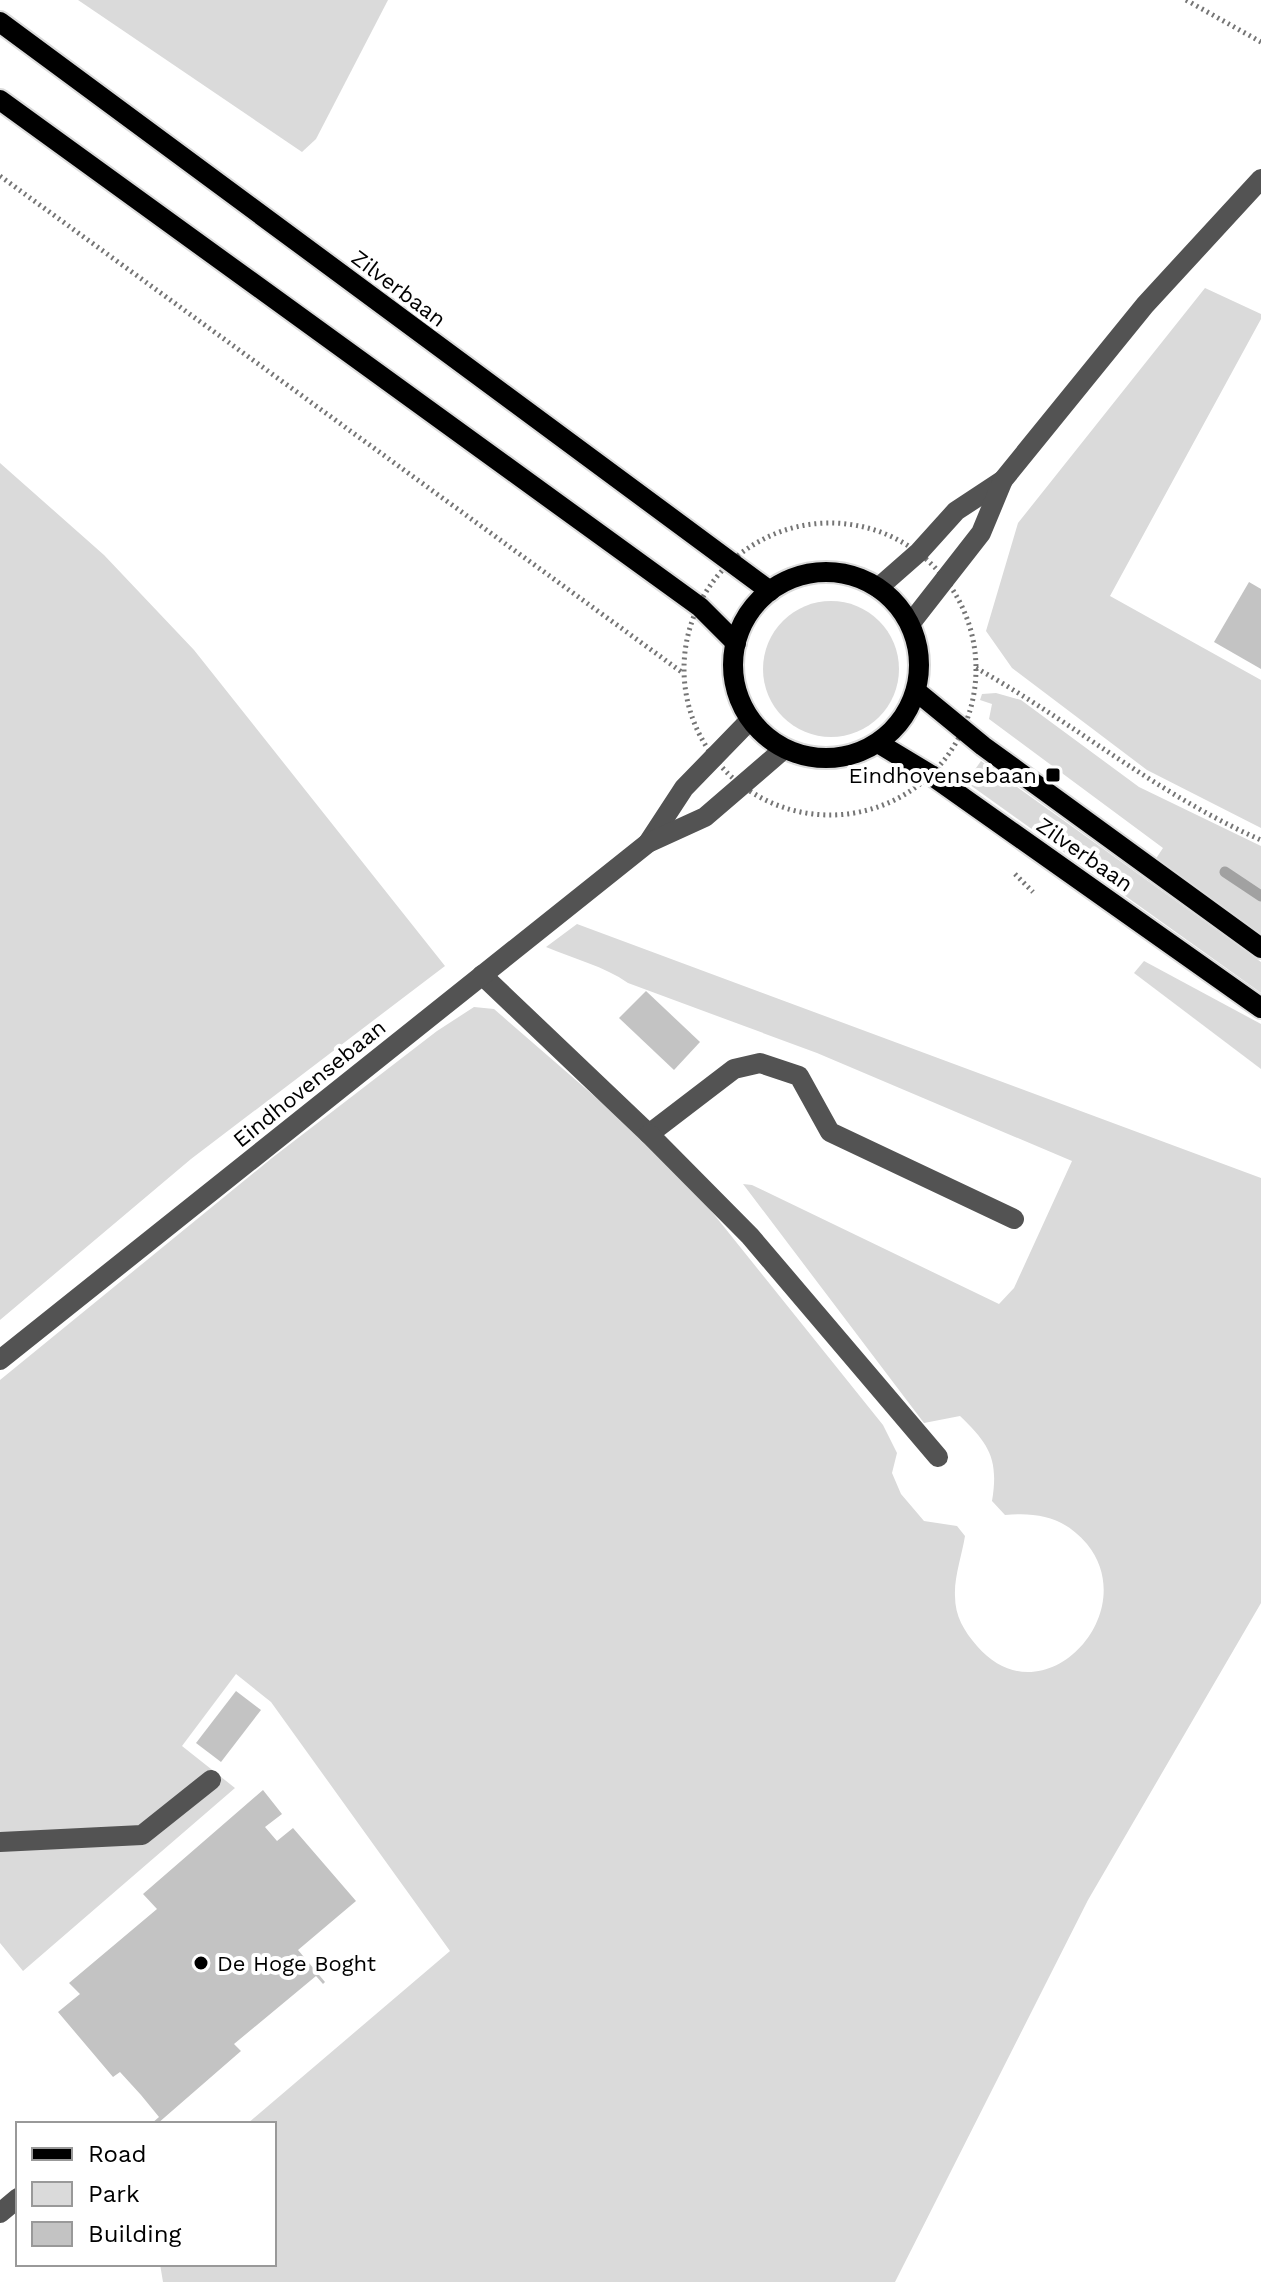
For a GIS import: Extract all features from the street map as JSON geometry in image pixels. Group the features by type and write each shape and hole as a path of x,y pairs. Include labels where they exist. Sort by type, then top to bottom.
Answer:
{"main road":[{"name":"Zilverbaan","path":"0,22 770,591"},
{"path":"0,100 700,607 736,643"},
{"path":"824,572 852,575 878,588 897,604 910,624 919,657 916,691 894,729 878,743 848,756 815,758 784,749 750,720 734,683 736,643 748,614 770,591 795,577 824,572"},
{"name":"Zilverbaan","path":"916,691 983,746 1261,948"},
{"name":"Zilverbaan","path":"878,743 931,775 1261,1008"}],"street":[{"path":"910,624 981,533 1003,480 1145,305 1261,179"},
{"path":"878,588 919,552 956,511 1003,480"},
{"name":"Eindhovensebaan","path":"648,843 684,788 750,720"},
{"name":"Eindhovensebaan","path":"0,1360 648,843 705,817 784,749"},
{"path":"482,975 649,1134 750,1236 938,1457"},
{"path":"649,1134 734,1069 760,1063 799,1076 830,1132 1014,1219"},
{"path":"0,1842 142,1835 211,1780"},
{"path":"0,2213 16,2200"}],"path":[{"path":"1186,0 1261,42"},
{"path":"0,176 683,673"},
{"path":"741,785 713,757 697,732 687,703 683,673 685,642 700,607 729,563 757,542 778,532 823,522 858,525 892,535 919,552 945,578 966,613 976,668 1017,691 1124,764 1222,823 1261,840"}],"green space":[{"path":"78,0 388,0 316,139 302,152"},
{"path":"1205,288 1261,314 1261,319 1110,596 1261,680 1261,828 1147,770 1012,668 986,631 1018,523"},
{"path":"0,463 104,555 194,650 445,966 191,1159 0,1320"},
{"path":"831,601 857,606 879,621 894,643 899,669 894,695 879,717 857,732 831,737 805,732 783,717 768,695 763,669 768,643 783,621 805,606"},
{"path":"996,693 1021,700 1139,787 1261,846 1261,936 1155,860 1163,848 989,719 992,704 980,700 982,694"},
{"path":"981,761 1261,962 1261,993 966,782"},
{"path":"577,924 1261,1178 1261,1603 1088,1900 895,2282 163,2282 160,2266 276,2266 276,2122 249,2122 450,1951 271,1702 236,1674 182,1746 235,1788 23,1971 0,1943 0,1380 272,1158 437,1031 474,1007 494,1009 645,1140 700,1197 883,1425 897,1453 892,1473 901,1494 924,1521 957,1526 965,1536 955,1603 961,1623 977,1646 1003,1666 1030,1672 1055,1666 1078,1650 1094,1627 1103,1600 1101,1572 1087,1544 1069,1528 1050,1518 1028,1514 1005,1515 992,1501 993,1463 978,1435 960,1416 924,1423 743,1184 752,1185 999,1304 1014,1288 1072,1161 817,1053 628,983 599,967 546,947"},
{"path":"1144,961 1261,1024 1261,1069 1134,973"}],"building":[{"path":"1249,582 1261,589 1261,669 1214,642"},
{"path":"646,991 700,1042 674,1070 619,1018"},
{"path":"236,1691 261,1710 221,1762 196,1743"},
{"name":"De Hoge Boght","path":"263,1790 282,1814 265,1827 277,1841 293,1828 356,1901 298,1950 325,1982 323,1984 316,1976 234,2044 241,2051 159,2122 153,2122 159,2117 120,2072 113,2077 58,2012 80,1994 69,1983 157,1909 143,1894"}],"waterway":[{"path":"1225,872 1261,896"}],"place":[{"name":"Eindhovensebaan","path":"1053,775"},
{"name":"De Hoge Boght","path":"201,1963"}]}
